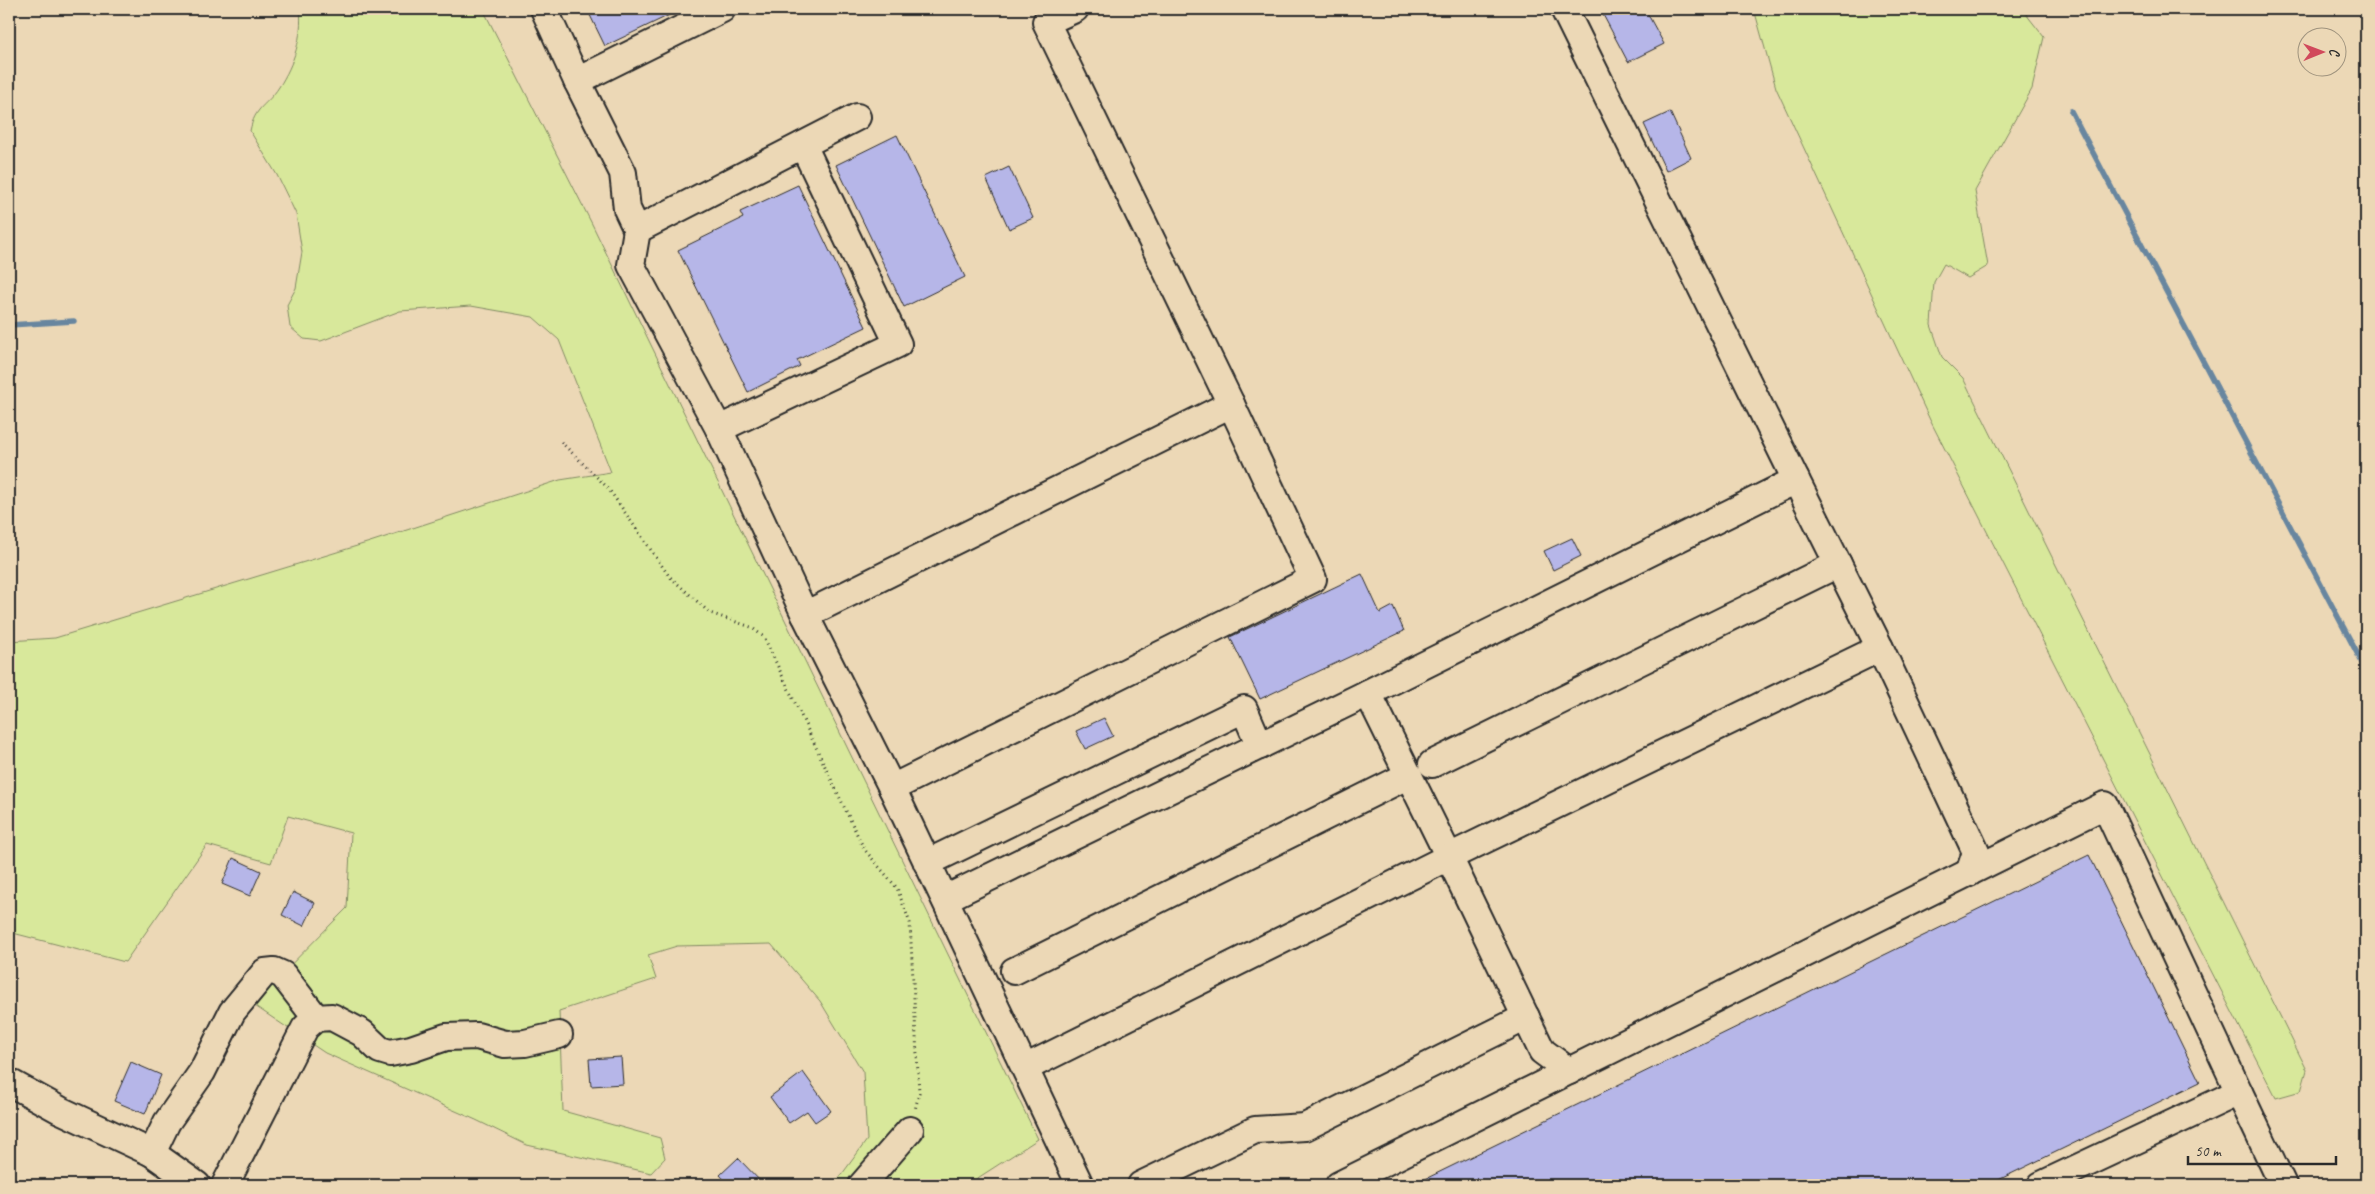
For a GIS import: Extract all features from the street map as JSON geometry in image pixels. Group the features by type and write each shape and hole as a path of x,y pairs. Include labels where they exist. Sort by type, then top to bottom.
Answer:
{"street":[{"path":"544,9 576,80 623,173 627,209 637,230 631,265 719,429 806,615 892,788 1026,1068 1080,1185"},
{"path":"576,80 722,9"},
{"path":"892,788 1313,579 1231,404 1046,22 1074,9"},
{"path":"1564,9 1880,648 1976,852 1969,873"},
{"path":"637,230 857,117"},
{"path":"719,429 898,344 803,145"},
{"path":"806,615 1231,404"},
{"path":"945,899 1368,693 1796,480"},
{"path":"1432,764 1838,564"},
{"path":"1026,1068 1449,857 1880,648"},
{"path":"1368,693 1542,1051 1569,1071"},
{"path":"927,863 1244,709 1260,746"},
{"path":"1014,971 1409,775"},
{"path":"1339,1185 2105,805 2283,1185"},
{"path":"152,1153 166,1122 202,1072 232,1012 265,972 274,971 284,975 316,1018"},
{"path":"225,1185 305,1028 316,1018 332,1017 362,1032 380,1050 390,1052 411,1049 446,1037 477,1036 505,1044 525,1043 560,1035"},
{"path":"1141,1185 1255,1130 1305,1128 1526,1017"},
{"path":"9,1082 60,1110 152,1153 197,1185"},
{"path":"2041,1185 2239,1092"},
{"path":"862,1185 910,1130"}],"path":[{"path":"561,442 608,488 669,576 710,613 751,627 764,637 864,849 897,888 910,923 919,1093 910,1130"}],"green space":[{"path":"300,9 310,9 312,13 322,9 483,9 593,226 1038,1139 967,1185 834,1185 867,1140 863,1072 820,1001 771,944 677,946 648,955 656,979 559,1011 563,1111 660,1138 665,1158 651,1173 527,1145 476,1120 325,1053 252,1004 347,908 351,833 288,816 271,863 207,845 125,962 9,932 9,641 55,638 370,542 560,480 611,472 559,340 533,317 471,306 400,311 321,341 304,339 290,327 287,305 296,288 302,252 296,214 277,175 250,131 258,111 275,93 289,69 299,39"},
{"path":"1754,9 2022,9 2044,37 2032,89 1975,191 1988,266 1968,278 1944,264 1934,282 1931,325 1942,357 1963,378 2307,1070 2301,1091 2276,1098 1930,420 1776,88"}],"building":[{"path":"587,9 682,9 605,46"},
{"path":"1600,9 1645,9 1664,44 1628,62"},
{"path":"1670,112 1691,158 1666,171 1644,124"},
{"path":"897,135 965,277 904,307 836,165"},
{"path":"1009,167 1033,218 1009,229 986,178"},
{"path":"798,185 866,327 797,360 800,366 748,392 678,250 743,218 740,212"},
{"path":"1572,538 1581,556 1553,570 1544,551"},
{"path":"1362,574 1380,613 1393,606 1404,631 1260,699 1230,637"},
{"path":"1104,718 1113,736 1085,749 1076,731"},
{"path":"2089,855 2200,1082 1988,1185 1413,1185"},
{"path":"233,858 261,871 250,896 222,884"},
{"path":"293,892 315,903 304,926 282,915"},
{"path":"621,1057 623,1084 591,1086 589,1059"},
{"path":"131,1062 161,1075 145,1114 114,1101"},
{"path":"803,1072 831,1111 815,1122 807,1111 789,1123 770,1097"},
{"path":"738,1158 764,1185 729,1185 720,1175"}],"waterway":[{"path":"2071,111 2366,670"},
{"path":"9,325 74,321"}]}
